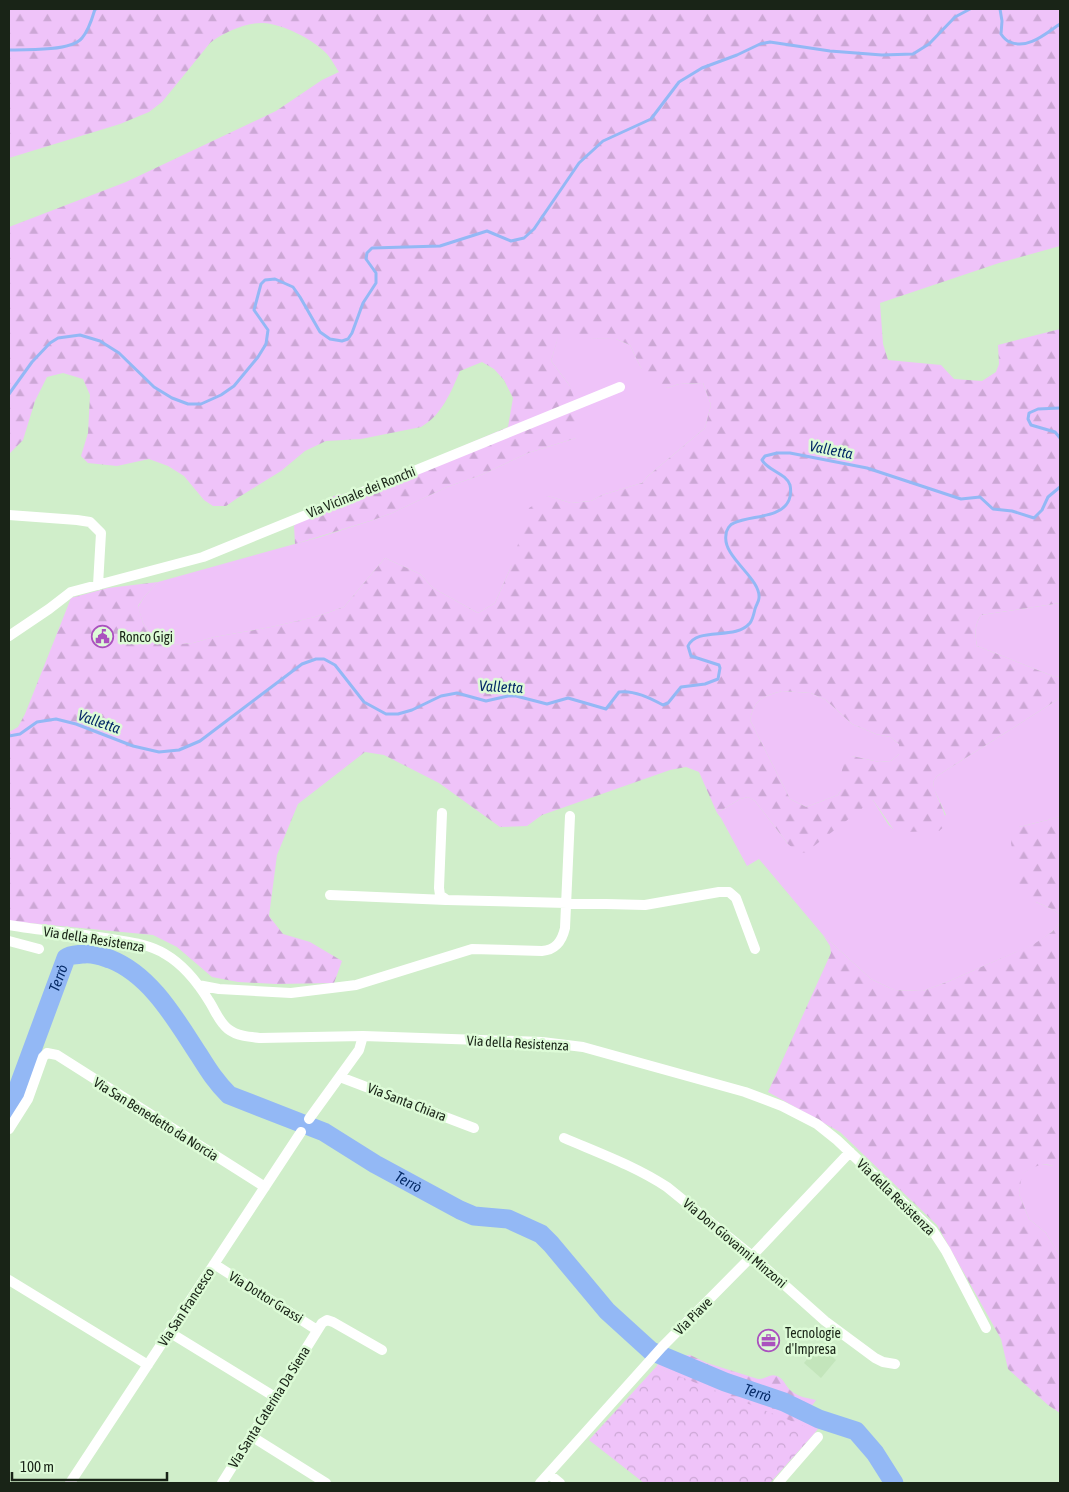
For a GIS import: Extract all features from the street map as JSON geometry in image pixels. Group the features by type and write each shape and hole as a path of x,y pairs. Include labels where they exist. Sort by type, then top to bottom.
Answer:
{"street":[{"name":"Via Vicinale dei Ronchi","path":"9,636 71,592 203,557 620,387"},
{"path":"9,515 90,522 101,532 98,585"},
{"path":"442,813 439,888 440,895 448,900"},
{"path":"198,985 220,989 291,993 356,985 472,949 546,951 554,948 562,938 565,925 570,816"},
{"path":"330,894 448,900 645,905 719,892 729,892 736,898 754,949"},
{"name":"Via della Resistenza","path":"9,925 37,930 84,934 144,945 155,949 171,958 191,976 223,1025 230,1031 240,1035 260,1038 363,1036 542,1042 582,1047 768,1100 817,1124 850,1152 933,1231 946,1251 986,1328"},
{"path":"9,941 39,949"},
{"path":"309,1119 359,1050 363,1036"},
{"name":"Via San Benedetto da Norcia","path":"9,1129 28,1099 43,1057 47,1053 57,1055 265,1187"},
{"name":"Via Santa Chiara","path":"340,1077 474,1128"},
{"name":"Via San Francesco","path":"70,1483 301,1132"},
{"name":"Via Don Giovanni Minzoni","path":"564,1138 624,1163 652,1178 680,1197 752,1256 825,1321 877,1360 895,1364"},
{"name":"Via Piave","path":"540,1483 662,1347 752,1256 850,1152"},
{"name":"Via Dottor Grassi","path":"214,1264 317,1330"},
{"path":"9,1280 148,1365"},
{"path":"317,1330 327,1320 382,1350"},
{"name":"Via Santa Caterina Da Siena","path":"222,1483 317,1330"},
{"path":"169,1332 275,1397"},
{"path":"251,1436 326,1483"},
{"path":"778,1483 818,1437"},
{"path":"549,1474 560,1483"}],"shaded area":[{"path":"819,1345 836,1360 821,1378 804,1363"}],"green space":[{"path":"9,9 1060,9 1060,246 999,263 880,303 883,344 888,360 941,365 954,379 982,381 996,372 999,364 998,345 1060,329 1060,603 981,615 976,626 976,634 977,646 1055,677 1060,676 1060,698 937,776 933,782 946,819 946,825 939,831 903,832 893,829 873,800 805,853 796,851 788,844 755,801 748,797 740,799 717,813 699,772 686,767 670,770 542,815 527,826 500,827 439,783 384,755 365,752 298,804 277,855 269,916 283,934 310,942 342,961 334,983 276,984 238,982 212,977 177,947 153,935 9,921 9,732 18,727 25,714 71,598 108,588 158,582 138,606 143,623 153,638 171,645 193,643 315,617 344,607 385,558 420,574 433,588 478,613 495,603 511,567 529,508 548,496 571,503 591,501 602,495 642,483 705,428 711,405 703,383 679,384 667,388 651,381 641,368 630,345 616,339 558,338 551,361 570,386 575,400 579,426 576,438 528,453 481,475 447,487 392,513 295,544 294,526 309,510 334,496 357,491 508,427 513,398 504,380 494,369 482,362 460,371 440,410 421,427 361,439 326,441 305,451 281,471 226,506 213,506 204,500 184,476 168,466 149,459 117,466 88,463 81,456 88,433 90,395 83,379 63,373 47,377 35,401 23,440 9,454 9,227 126,182 276,111 322,80 339,72 326,53 288,29 263,23 242,26 210,43 162,102 149,112 120,124 9,158","holes":["782,691 811,693 826,700 852,724 876,734 890,737 899,744 899,754 891,761 879,762 852,756 844,762 841,774 841,790 838,795 806,807 790,799 750,720 754,707 764,697"]},
{"path":"558,337 616,339 630,345 641,368 667,388 679,384 703,383 711,405 705,428 642,483 602,495 591,501 571,503 548,496 511,567 495,603 478,613 433,588 420,574 385,558 344,607 315,617 193,643 171,645 153,638 143,623 138,607 144,597 158,582 320,537 373,520 447,487 481,475 528,453 576,438 570,386 551,361"},
{"path":"1060,603 1060,676 1055,677 977,646 976,630 981,615"},
{"path":"782,691 811,693 826,700 852,724 876,734 890,737 899,744 899,754 891,761 879,762 852,756 841,774 842,784 838,795 806,807 790,799 750,720 754,707 760,700"},
{"path":"1060,698 1060,817 1019,827 1036,902 1059,914 1059,924 1052,932 1035,944 923,991 894,990 871,979 823,935 759,859 747,866 717,813 740,799 748,797 755,801 788,844 873,800 893,829 946,815 934,789 933,782 937,776"},
{"path":"1060,817 1060,1169 1049,1165 1040,1165 1022,1174 1019,1194 1029,1219 1046,1233 1060,1256 1060,1413 1048,1405 1008,1369 1001,1339 937,1225 840,1132 768,1092 831,953 830,946 823,935 871,979 894,990 923,991 1034,944 1052,932 1059,924 1059,914 1036,902 1020,887 1011,843 1012,835 1019,827"},
{"path":"1038,1164 1056,1166 1060,1169 1060,1256 1046,1233 1029,1219 1019,1194 1021,1174"},
{"path":"690,1355 707,1363 758,1379 772,1375 777,1376 793,1392 816,1400 809,1410 736,1384 674,1357"},
{"path":"662,1358 746,1394 763,1404 771,1406 783,1405 798,1411 818,1429 813,1435 656,1367"},
{"path":"656,1367 804,1426 813,1435 770,1483 644,1483 589,1440"}],"waterway":[{"path":"9,50 59,48 77,42 87,32 96,9"},
{"path":"9,394 32,362 50,343 58,338 80,335 100,341 119,353 154,387 172,398 188,404 201,404 221,395 234,386 258,357 266,344 268,330 254,310 261,284 265,280 275,279 293,287 320,332 330,339 342,341 348,339 363,303 376,283 376,273 366,259 367,253 372,248 440,246 487,231 511,241 524,238 534,229 579,163 603,141 651,119 679,82 702,68 760,44 770,42 830,51 882,55 913,54 929,44 955,17 970,9"},
{"path":"1000,9 1002,21 1001,34 1008,41 1017,44 1030,42 1043,36 1060,24"},
{"name":"Valletta","path":"1060,408 1038,409 1029,413 1028,419 1031,425 1055,432 1060,438"},
{"name":"Valletta","path":"9,736 20,734 37,722 56,719 76,724 133,746 159,752 179,750 200,741 302,664 316,659 324,659 335,665 364,702 386,714 398,714 412,710 441,696 457,693 486,701 516,696 547,704 568,698 606,709 619,692 630,692 642,695 663,705 668,703 681,687 705,684 718,679 719,665 691,656 688,646 693,640 699,636 735,631 743,628 752,620 759,599 758,590 730,551 726,543 726,535 727,529 733,524 741,520 772,514 785,506 789,500 791,489 788,481 765,464 762,460 765,456 777,453 790,453 867,468 961,499 980,497 993,509 1012,511 1034,518 1042,510 1048,497 1060,487"},
{"name":"Terrò","path":"9,1109 66,958 72,955 88,954 110,959 125,966 150,987 172,1013 213,1076 229,1095 324,1132 375,1164 460,1210 474,1216 508,1219 541,1234 607,1311 651,1351 725,1382 784,1402 819,1419 856,1431 875,1453 894,1483"}],"place":[{"name":"Ronco Gigi","path":"103,637"},
{"name":"Tecnologie d'Impresa","path":"769,1341"}]}
